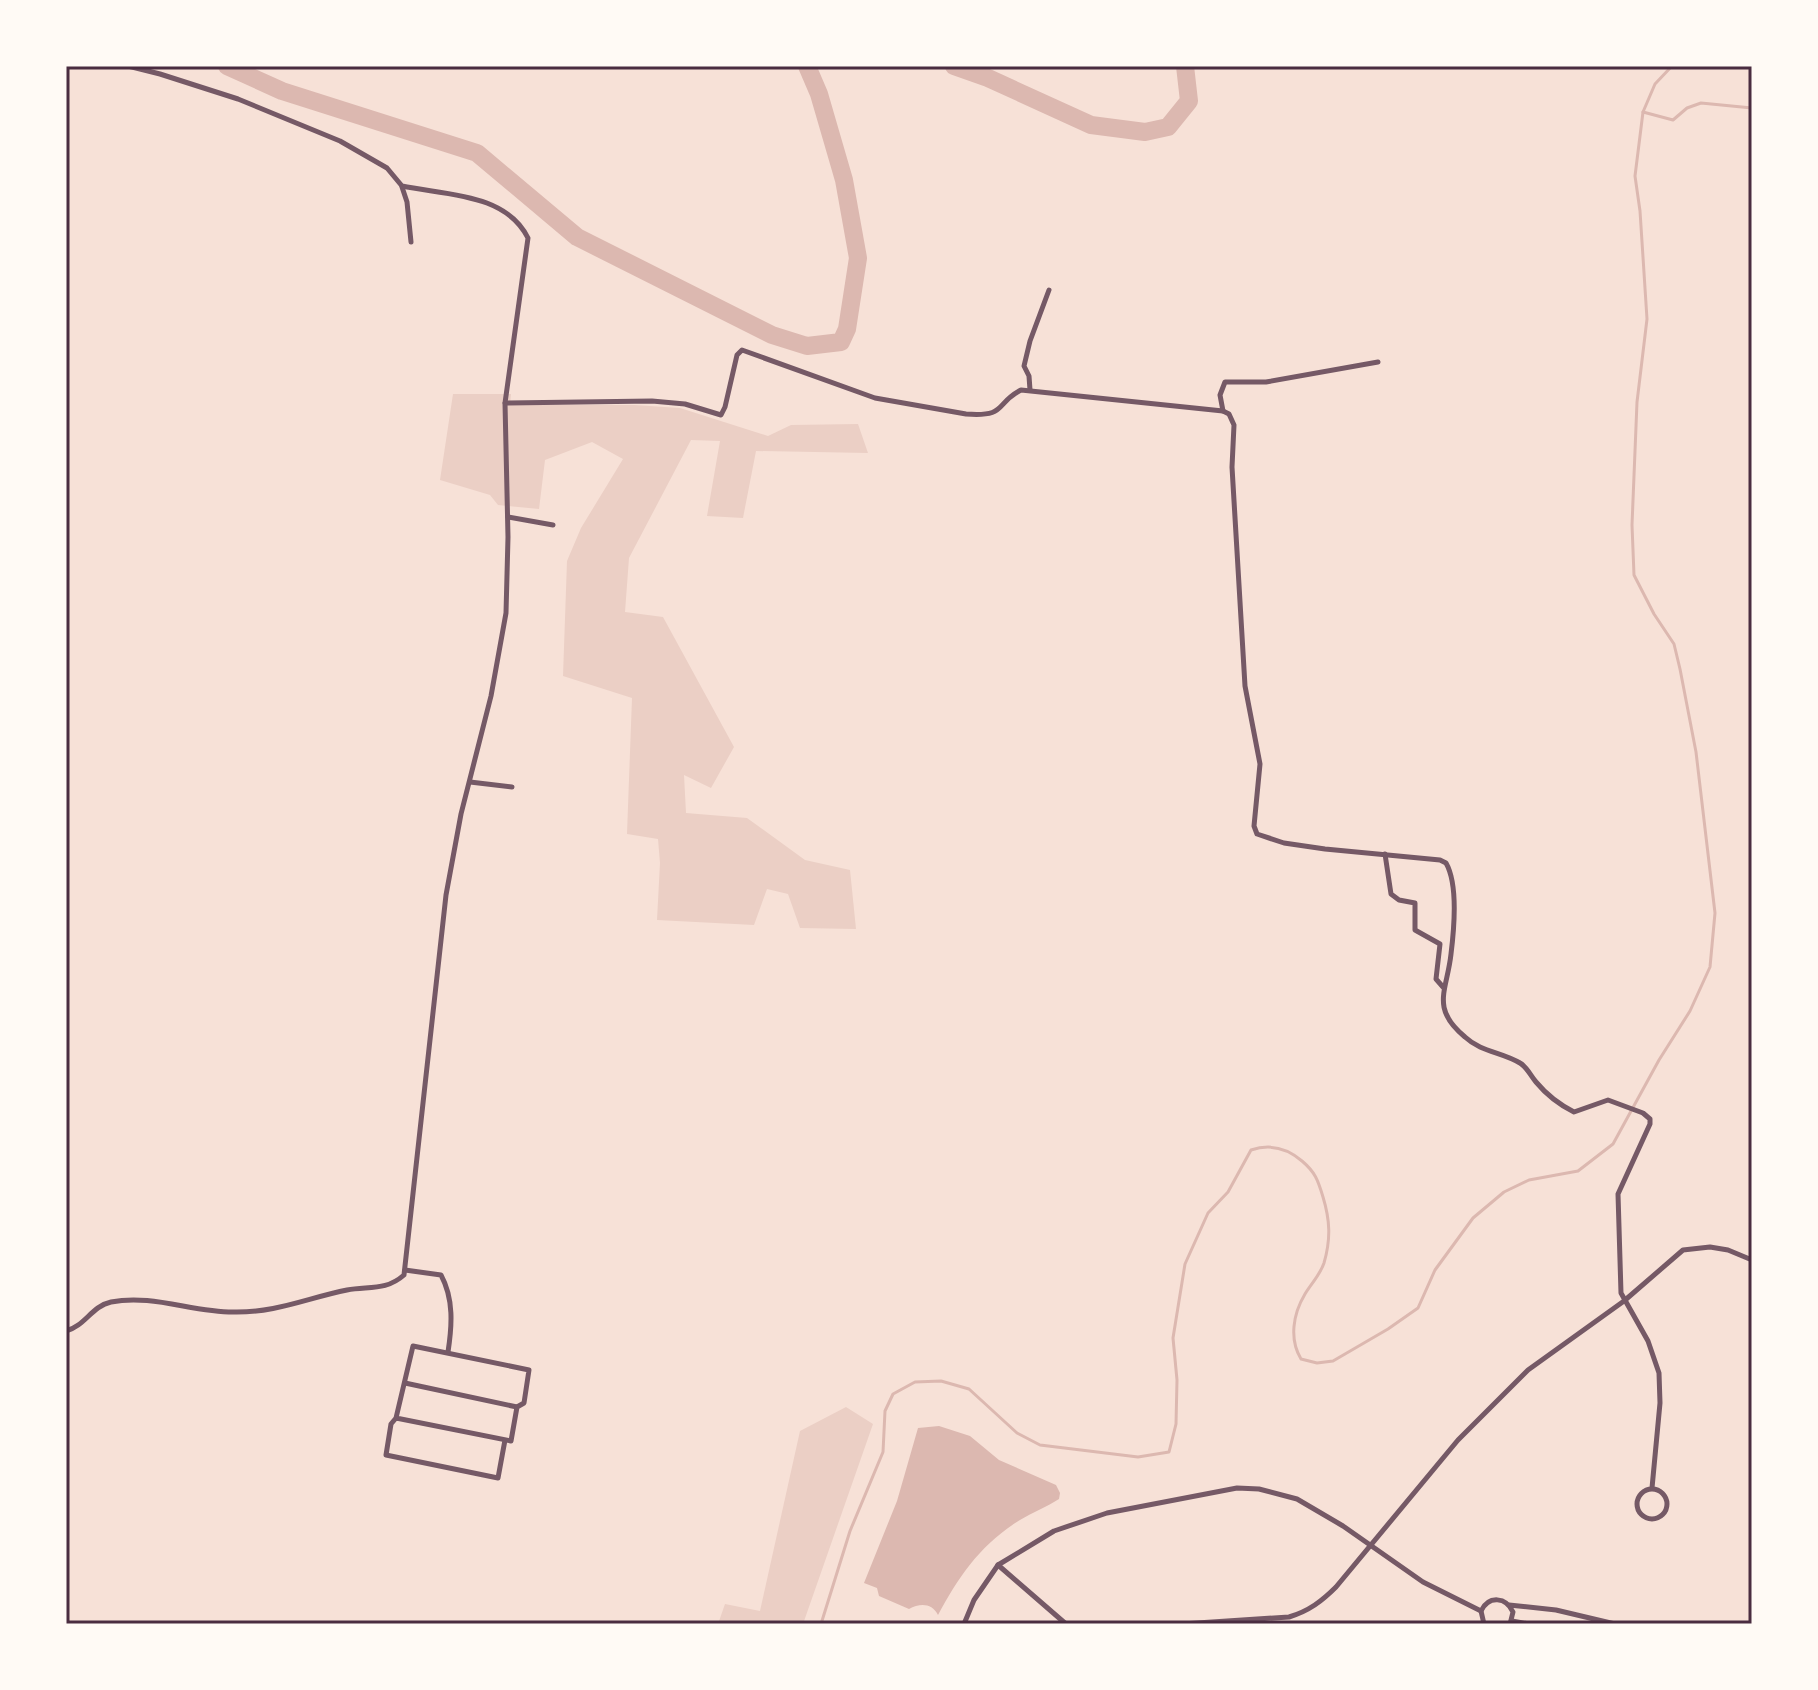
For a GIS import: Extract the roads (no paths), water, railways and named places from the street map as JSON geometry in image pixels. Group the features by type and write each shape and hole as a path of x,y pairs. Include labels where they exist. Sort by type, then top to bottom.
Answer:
{"street":[{"path":"128,66 238,99 340,141 387,168 402,186 411,242"},
{"path":"66,1331 76,1328 100,1306 110,1302 159,1302 232,1312 248,1311 294,1305 352,1289 392,1285 404,1275 446,895 488,711 506,613 508,517 505,403 528,238 521,223 503,209 477,200 402,186"},
{"path":"1030,390 1029,376 1024,366 1049,290"},
{"path":"505,403 675,402 721,415 737,355 742,350 875,398 966,414 996,412 1016,392 1030,390 1223,411 1233,418 1232,467 1245,686 1260,764 1254,826 1257,834 1284,843 1446,863 1454,898 1451,954 1443,987 1444,1011 1457,1031 1477,1047 1518,1061 1538,1085 1574,1112 1608,1100 1648,1115 1650,1124 1618,1194 1624,1301 1648,1341 1659,1373 1660,1403 1652,1488"},
{"path":"1223,411 1220,395 1225,382 1266,382 1378,362"},
{"path":"508,517 553,525"},
{"path":"470,782 512,787"},
{"path":"1385,854 1391,894 1399,900 1415,903 1415,930 1440,944 1436,979 1443,987"},
{"path":"1182,1624 1267,1620 1304,1613 1336,1587 1458,1440 1510,1385 1547,1354 1624,1301 1683,1250 1710,1247 1728,1250 1752,1260"},
{"path":"405,1270 441,1275 445,1282 453,1318 448,1352"},
{"path":"405,1383 517,1407 524,1403 529,1370 413,1346 396,1418 391,1424 386,1455 498,1478 505,1440"},
{"path":"396,1418 511,1441 517,1407"},
{"path":"964,1624 974,1600 998,1565 1033,1542 1075,1523 1168,1500 1237,1488 1259,1489 1297,1499 1423,1582 1481,1611"},
{"path":"1652,1488 1659,1490 1667,1501 1663,1514 1651,1520 1644,1518 1637,1510 1636,1500 1642,1491 1652,1488"},
{"path":"998,1565 1066,1624"},
{"path":"1481,1611 1490,1600 1497,1599 1509,1605 1556,1610 1615,1624"},
{"path":"1509,1605 1513,1612 1511,1622 1529,1624"},
{"path":"1481,1611 1484,1624"}],"waterway":[{"path":"227,66 282,91 477,153 577,237 772,335 807,346 841,342 847,329 858,258 844,180 819,94 807,66"},
{"path":"954,66 988,78 1091,125 1145,132 1168,127 1189,101 1185,66"},
{"path":"821,1624 850,1531 883,1452 885,1411 893,1394 915,1382 941,1381 969,1389 1017,1433 1040,1445 1138,1457 1169,1452 1176,1424 1177,1380 1173,1338 1185,1264 1208,1213 1228,1192 1251,1150 1278,1148 1302,1161 1316,1177 1328,1222 1328,1246 1322,1267 1298,1310 1294,1335 1301,1359 1317,1363 1333,1361 1418,1308 1435,1270 1473,1218 1504,1192 1529,1180 1578,1171 1613,1144 1690,1011 1710,967 1715,913 1696,752 1674,644 1634,575 1632,525 1637,402 1647,319 1635,176 1643,112 1655,84 1672,66"},
{"path":"1643,112 1673,120 1687,108 1701,103 1752,108"}]}
